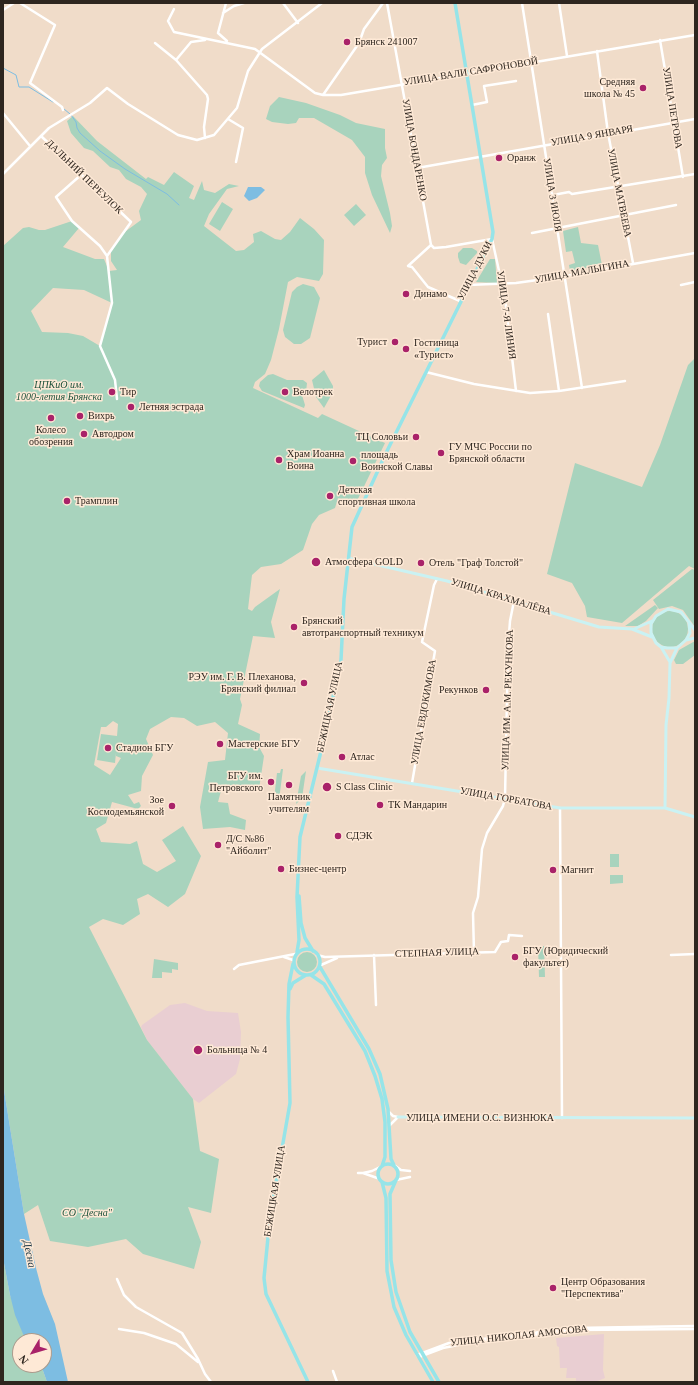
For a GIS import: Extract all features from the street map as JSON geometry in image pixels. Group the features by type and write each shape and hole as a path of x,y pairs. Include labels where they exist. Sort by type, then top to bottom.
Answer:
{"main road":[{"name":"УЛИЦА ДУКИ","path":"375,476 468,284 492,239 455,3"},
{"name":"БЕЖИЦКАЯ УЛИЦА","path":"298,869 300,837 341,660 348,558 352,527 375,476"},
{"name":"УЛИЦА КРАХМАЛЁВА","path":"348,558 437,578 599,627 632,629 652,637 661,646 670,663"},
{"path":"632,629 644,626 659,613 672,609 684,615 695,630"},
{"path":"652,620 650,629 652,637"},
{"path":"665,808 666,725 669,698 670,663 677,648 686,640 690,633 689,623"},
{"path":"686,640 695,638"},
{"path":"661,646 667,648 677,648"},
{"name":"УЛИЦА ГОРБАТОВА","path":"317,768 560,808 665,808 695,817"},
{"path":"298,869 300,917 305,938 317,955 321,966 375,1061 384,1087 390,1125 391,1153 394,1166 398,1174 390,1194 391,1260 393,1281 404,1318 422,1354 439,1382"},
{"path":"298,869 296,897 299,940 293,962 300,972 309,975 324,984 365,1051 376,1076 382,1099 385,1122 385,1157 378,1173 386,1198 386,1249 388,1282 399,1320 433,1382"},
{"path":"296,953 305,950 313,951"},
{"name":"БЕЖИЦКАЯ УЛИЦА","path":"293,962 289,984 290,1103 270,1216 264,1278 266,1294 308,1382"},
{"path":"289,992 293,983 309,975 321,966"},
{"name":"УЛИЦА ИМЕНИ О.С. ВИЗНЮКА","path":"398,1117 695,1118"},
{"path":"382,1166 388,1164 394,1166"},
{"path":"381,1180 391,1183 396,1180"}],"street":[{"path":"3,10 14,3"},
{"path":"20,3 55,25 30,83 64,109"},
{"path":"226,3 218,33 229,42"},
{"path":"223,13 236,5 244,3"},
{"path":"283,3 298,23"},
{"path":"3,174 49,128 90,103 107,88 128,104 178,135 190,139 205,138 217,132 240,102 248,71 260,52 322,3"},
{"path":"323,95 359,42 364,29 383,3"},
{"name":"УЛИЦА БОНДАРЕНКО","path":"387,3 403,83 431,245"},
{"name":"УЛИЦА 3 ИЮЛЯ","path":"522,3 566,276 582,388"},
{"path":"559,3 566,56"},
{"path":"174,8 168,21 174,32 229,42 260,52"},
{"name":"УЛИЦА ВАЛИ САФРОНОВОЙ","path":"260,52 298,82 317,94 341,95 403,83 695,35"},
{"path":"176,60 191,42 207,39"},
{"name":"УЛИЦА ПЕТРОВА","path":"660,40 675,122 683,177"},
{"path":"155,43 176,60 207,95 208,99 204,127 205,138"},
{"name":"УЛИЦА МАТВЕЕВА","path":"597,51 608,133 633,263"},
{"path":"471,105 487,102 484,86 516,81"},
{"path":"3,113 30,146"},
{"path":"228,119 243,128 236,162"},
{"name":"УЛИЦА 9 ЯНВАРЯ","path":"417,168 608,133 695,119"},
{"name":"ДАЛЬНИЙ ПЕРЕУЛОК","path":"41,136 131,222 113,244 107,256"},
{"path":"82,174 56,197 72,221 100,246 107,256 112,303 100,346 115,380 117,399"},
{"path":"553,195 569,192 572,194 695,174"},
{"path":"532,233 676,205"},
{"path":"460,301 428,287 412,267 408,266 431,245 434,248 492,239"},
{"name":"УЛИЦА 7-Я ЛИНИЯ","path":"492,239 505,298 516,392"},
{"name":"УЛИЦА МАЛЫГИНА","path":"468,284 502,285 566,276 695,252"},
{"path":"681,285 695,282"},
{"path":"548,314 559,391"},
{"path":"426,372 474,384 516,392 533,393 582,388 625,381"},
{"name":"УЛИЦА ЕВДОКИМОВА","path":"412,783 435,651 422,642 434,585 437,578"},
{"name":"УЛИЦА ИМ. А.М. РЕКУНКОВА","path":"505,798 508,648 510,621 514,601"},
{"path":"474,953 473,913 478,897 482,849 487,833 503,806 505,798"},
{"path":"560,808 562,1118"},
{"name":"СТЕПНАЯ УЛИЦА","path":"317,955 341,956 495,952 501,942 508,941 509,935 522,936"},
{"path":"234,969 238,965 296,953"},
{"path":"671,955 695,954"},
{"path":"374,955 376,1005"},
{"path":"284,956 293,962"},
{"path":"321,966 341,956"},
{"path":"388,1111 393,1116 398,1117 390,1125"},
{"path":"358,1173 363,1173 382,1166"},
{"path":"394,1166 400,1170 410,1171"},
{"path":"363,1173 381,1180"},
{"path":"396,1180 410,1177"},
{"path":"118,1279 124,1295 136,1307 182,1333 211,1382"},
{"name":"УЛИЦА НИКОЛАЯ АМОСОВА","path":"418,1356 458,1345 574,1330 695,1327"},
{"path":"120,1329 144,1333 176,1344 198,1362"},
{"path":"333,1371 337,1382"}],"shaded area":[{"name":"Больница № 4","path":"185,1003 207,1011 238,1013 241,1032 240,1059 236,1074 199,1103 193,1099 147,1040 141,1027 170,1005"},
{"path":"604,1334 603,1370 605,1378 595,1382 576,1382 576,1378 566,1378 567,1368 560,1368 559,1347 557,1346 556,1338"}],"green space":[{"path":"279,97 306,103 340,115 356,123 385,129 385,148 387,158 382,165 381,176 390,213 392,226 390,233 372,195 365,173 365,157 352,140 314,118 299,118 296,123 288,124 272,122 266,119 270,106"},
{"path":"73,116 97,141 146,179 148,177 164,185 174,172 194,186 189,198 194,200 202,181 204,190 215,193 229,184 239,186 227,189 209,214 204,226 236,251 244,250 254,242 253,234 261,231 275,239 281,240 290,232 300,218 314,229 324,240 323,274 319,281 297,277 288,282 279,329 271,360 265,374 255,382 253,388 318,418 322,414 385,443 355,505 338,498 335,508 319,515 312,524 303,550 281,564 261,567 252,575 248,609 252,611 255,607 280,589 271,622 275,638 253,636 240,699 242,705 238,724 260,734 259,747 264,756 259,789 237,787 234,784 230,787 222,787 218,802 228,803 230,814 246,820 245,830 230,827 203,829 200,807 208,762 225,760 228,733 215,722 197,726 184,718 171,717 150,729 146,739 153,755 142,776 141,791 128,795 134,804 139,802 141,806 138,809 112,802 106,823 96,829 101,842 130,844 137,841 143,864 157,872 176,861 162,840 183,826 201,856 185,894 168,907 148,894 137,899 140,914 123,925 103,919 89,927 147,1040 193,1099 200,1151 219,1159 211,1213 188,1207 201,1242 194,1269 143,1254 126,1239 88,1247 50,1241 38,1205 24,1214 3,1084 3,246 23,228 29,227 45,230 72,221 79,228 63,247 95,259 104,259 109,271 117,270 111,261 111,249 122,234 141,220 139,211 147,194 141,187 126,179 119,170 110,167 93,151 84,148 71,133 67,121","holes":["53,288 84,290 112,303 100,346 83,336 68,333 42,332 31,311","113,721 118,724 117,736 101,734 97,760 115,763 116,753 116,756 121,758 110,775 94,765 101,727 106,727"]},
{"path":"222,202 233,209 220,231 209,224"},
{"path":"356,204 366,215 354,226 344,215"},
{"path":"578,227 581,243 598,245 602,265 570,271 569,265 575,263 572,251 566,252 563,231"},
{"path":"463,248 472,248 477,251 477,253 466,265 460,263 458,257 458,253"},
{"path":"490,259 495,259 497,283 476,282"},
{"path":"303,284 314,287 320,298 310,338 301,344 294,344 285,337 283,330 292,292"},
{"path":"695,358 695,569 689,566 622,623 587,617 585,606 572,583 547,574 575,463 642,487 660,445 688,365"},
{"path":"324,370 333,386 333,392 324,408 316,397 312,380"},
{"name":"Велотрек","path":"273,374 287,380 303,380 307,383 306,392 302,395 305,405 304,408 262,391 259,386 260,382 268,375"},
{"path":"692,569 695,570 695,627 683,610 672,606 659,609 653,600"},
{"path":"655,605 658,608 646,621 638,626 625,626"},
{"path":"670,611 680,614 685,619 688,629 685,639 680,644 670,647 660,644 655,639 652,629 655,619 660,614"},
{"path":"695,641 695,655 683,664 676,664 674,660 679,650"},
{"path":"281,769 283,769 279,800 274,799 277,773 280,773"},
{"path":"306,771 302,798 296,804 301,776"},
{"path":"610,854 619,854 619,867 610,867"},
{"path":"610,875 623,875 623,883 610,884"},
{"path":"538,946 544,946 545,977 539,977"},
{"path":"307,952 314,955 317,962 314,969 307,972 300,969 297,962 300,955"},
{"path":"154,959 178,963 178,970 172,969 172,973 162,972 162,978 152,978"},
{"path":"3,1258 10,1295 23,1333 12,1333 12,1373 44,1373 47,1382 3,1382"}],"water":[{"path":"248,187 261,187 265,190 257,198 249,201 244,196"},
{"name":"Десна","path":"3,1084 24,1214 43,1294 55,1324 68,1382 47,1382 44,1373 52,1373 52,1333 23,1333 15,1315 3,1258"}],"waterway":[{"path":"3,68 16,75 19,87 29,87 53,102"},
{"path":"64,109 70,114"},
{"path":"71,115 76,122 80,133 100,151 125,169 167,194 179,205"}],"place":[{"name":"Брянск 241007","path":"347,42"},
{"name":"Средняя школа № 45","path":"643,88"},
{"name":"Оранж","path":"499,158"},
{"name":"Динамо","path":"406,294"},
{"name":"Турист","path":"395,342"},
{"name":"Гостиница «Турист»","path":"406,349"},
{"name":"Тир","path":"112,392"},
{"name":"Велотрек","path":"285,392"},
{"name":"Летняя эстрада","path":"131,407"},
{"name":"Вихрь","path":"80,416"},
{"name":"Колесо обозрения","path":"51,418"},
{"name":"Автодром","path":"84,434"},
{"name":"ТЦ Соловьи","path":"416,437"},
{"name":"ГУ МЧС России по Брянской области","path":"441,453"},
{"name":"Храм Иоанна Воина","path":"279,460"},
{"name":"площадь Воинской Славы","path":"353,461"},
{"name":"Детская спортивная школа","path":"330,496"},
{"name":"Трамплин","path":"67,501"},
{"name":"Атмосфера GOLD","path":"316,562"},
{"name":"Отель \"Граф Толстой\"","path":"421,563"},
{"name":"Брянский автотранспортный техникум","path":"294,627"},
{"name":"РЭУ им. Г. В. Плеханова, Брянский филиал","path":"304,683"},
{"name":"Рекунков","path":"486,690"},
{"name":"Мастерские БГУ","path":"220,744"},
{"name":"Стадион БГУ","path":"108,748"},
{"name":"Атлас","path":"342,757"},
{"name":"БГУ им. Петровского","path":"271,782"},
{"name":"Памятник учителям","path":"289,785"},
{"name":"S Class Clinic","path":"327,787"},
{"name":"ТК Мандарин","path":"380,805"},
{"name":"Зое Космодемьянской","path":"172,806"},
{"name":"СДЭК","path":"338,836"},
{"name":"Д/С №86 \"Айболит\"","path":"218,845"},
{"name":"Бизнес-центр","path":"281,869"},
{"name":"Магнит","path":"553,870"},
{"name":"БГУ (Юридический факультет)","path":"515,957"},
{"name":"Больница № 4","path":"198,1050"},
{"name":"Центр Образования \"Перспектива\"","path":"553,1288"}],"park label":[{"name":"ЦПКиО им. 1000-летия Брянска","path":"59,390"},
{"name":"СО \"Десна\"","path":"87,1213"}]}
